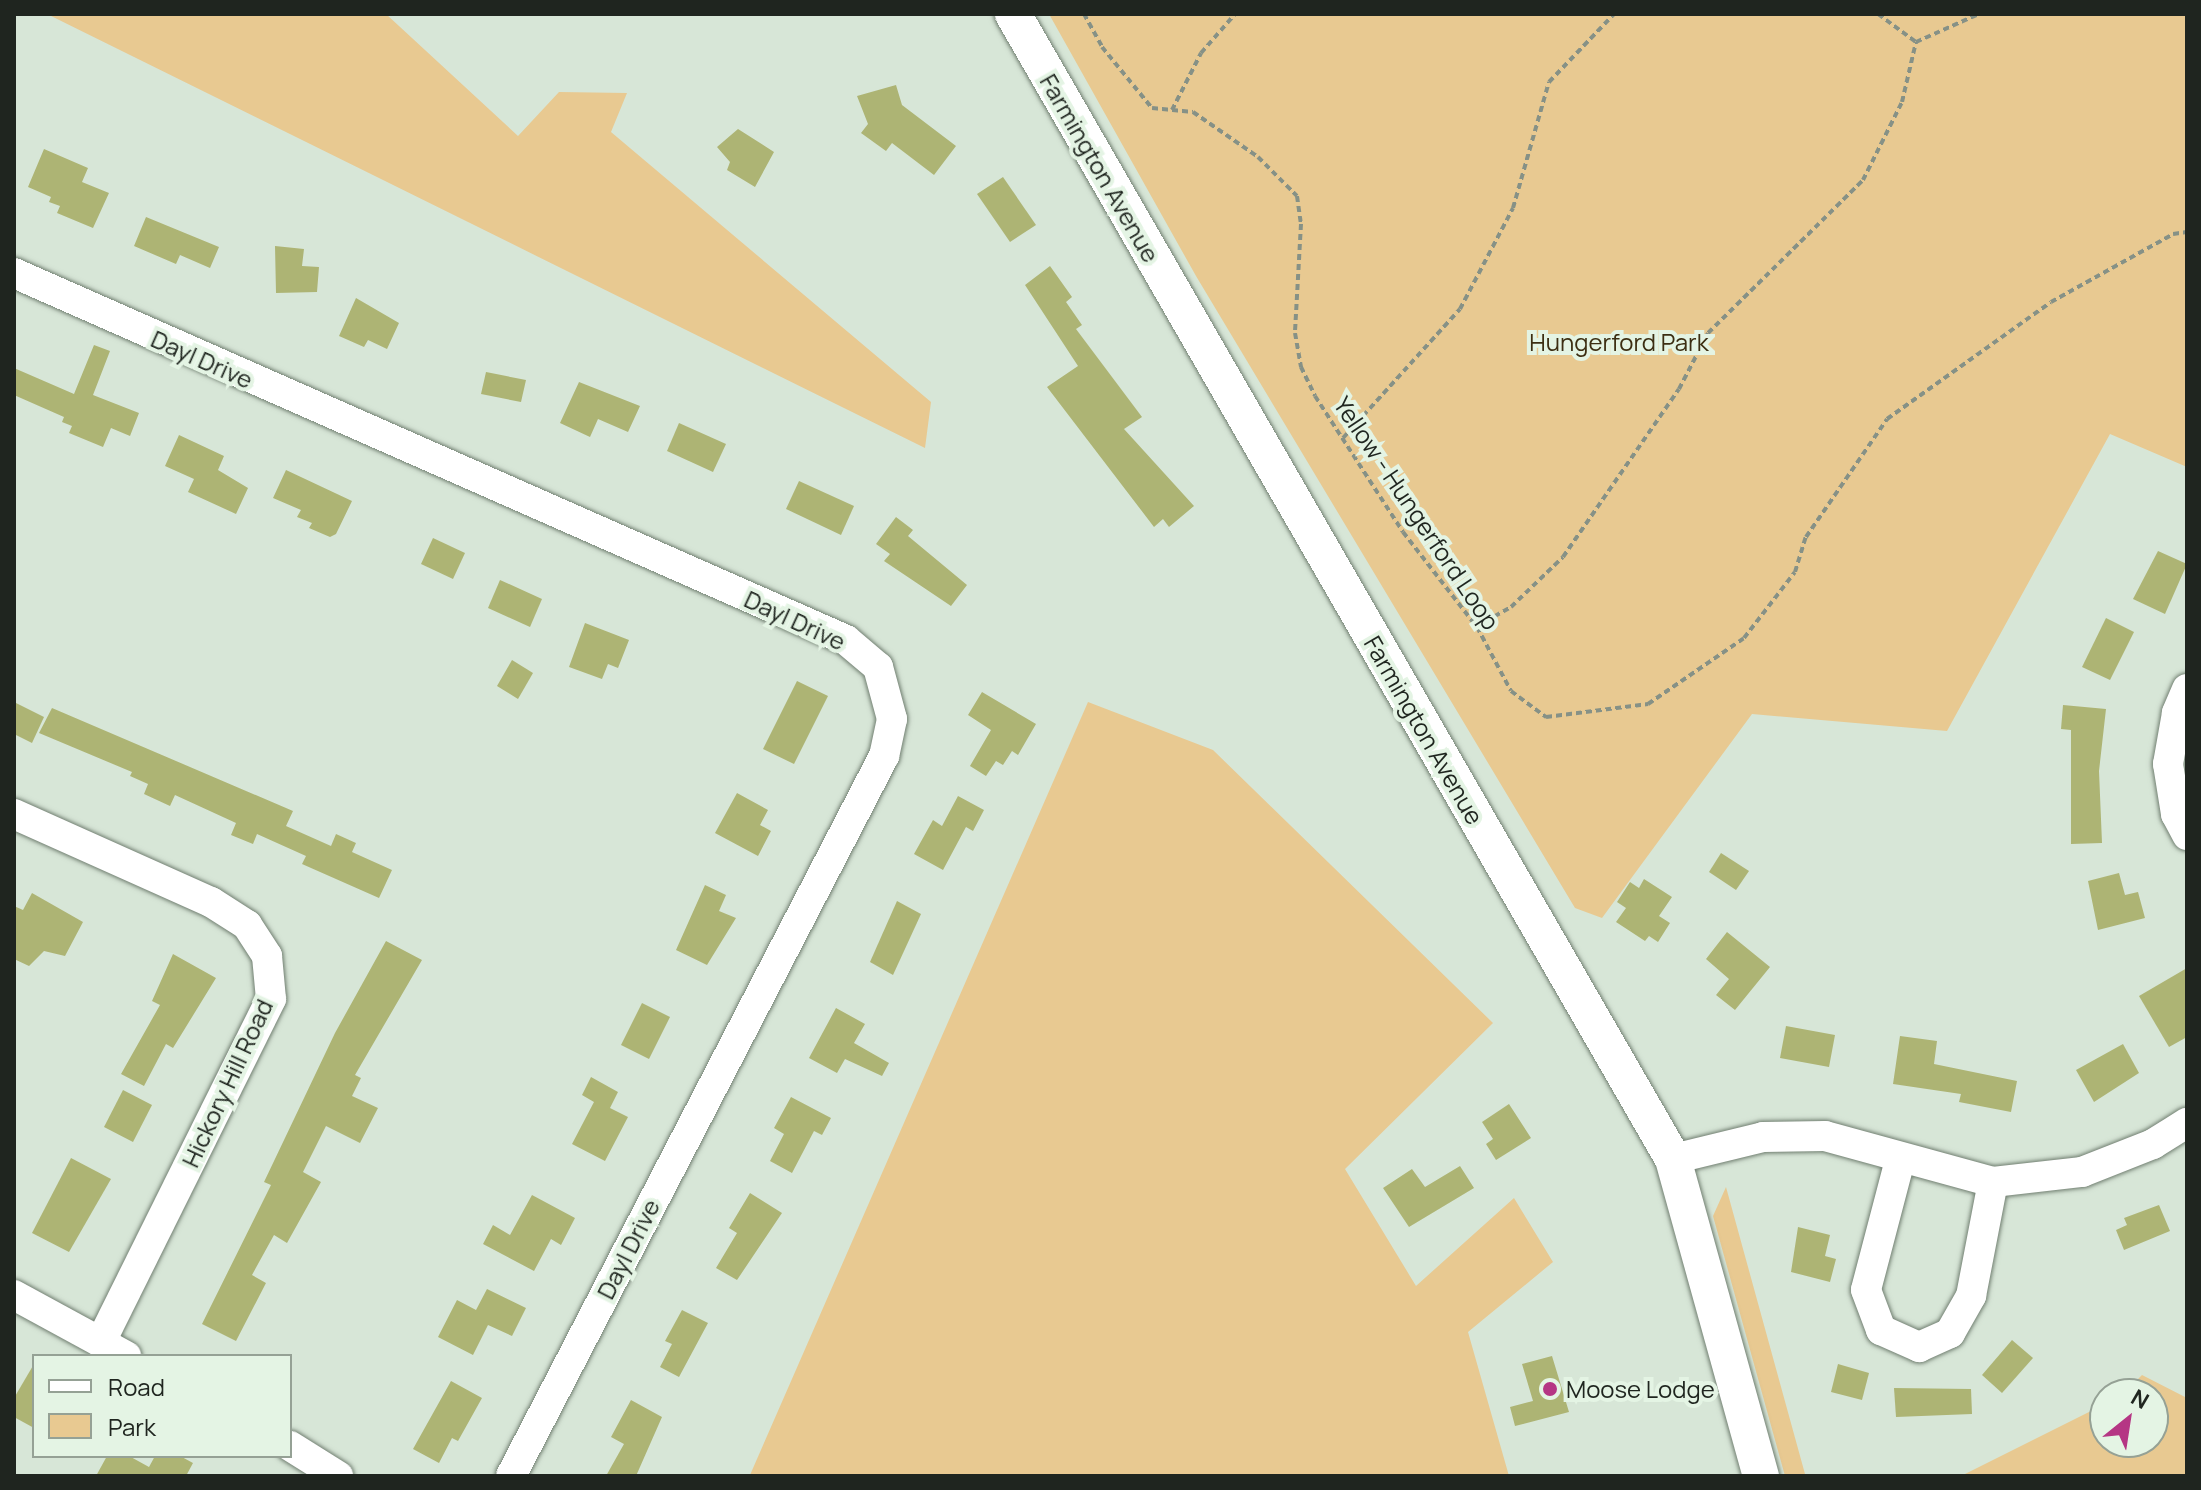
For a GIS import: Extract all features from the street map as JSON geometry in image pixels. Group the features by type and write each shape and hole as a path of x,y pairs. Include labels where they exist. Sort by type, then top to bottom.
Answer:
{"main road":[{"name":"Farmington Avenue","path":"1013,14 1673,1159 1761,1476"}],"street":[{"name":"Dayl Drive","path":"14,273 846,640 878,667 892,719 884,756 511,1476"},
{"path":"2187,689 2177,713 2168,764 2176,814 2187,835"},
{"name":"Hickory Hill Road","path":"14,814 211,902 247,925 267,956 271,999 114,1349"},
{"path":"1673,1159 1763,1137 1825,1136 1900,1160 1993,1182 2082,1172 2153,1144 2187,1123"},
{"path":"1900,1160 1866,1290 1881,1330 1919,1347 1950,1333 1971,1296 1993,1182"},
{"path":"14,1295 114,1349"},
{"path":"292,1447 338,1476"}],"path":[{"name":"Yellow - Hungerford Loop","path":"1084,14 1102,47 1152,108 1193,112 1226,133 1297,196 1301,224 1295,333 1301,367 1403,532 1477,627 1511,691 1546,717 1648,704 1744,638 1795,572 1806,537 1887,419 2051,302 2173,234 2187,232"},
{"path":"1172,110 1201,53 1235,14"},
{"path":"1343,439 1460,309 1513,208 1549,82 1614,14"},
{"path":"1878,14 1916,42"},
{"path":"1916,42 1979,14"},
{"path":"1477,627 1511,607 1563,557 1679,389 1708,333 1863,180 1902,102 1916,42"}],"green space":[{"path":"47,14 386,14 518,136 559,92 627,93 611,132 931,402 925,448"},
{"name":"Hungerford Park","path":"1049,14 2187,14 2187,467 2110,434 1947,731 1752,714 1602,918 1575,908 1196,276"},
{"path":"1088,702 1213,750 1493,1023 1345,1169 1416,1286 1514,1198 1553,1262 1468,1332 1509,1476 750,1475"},
{"path":"1726,1187 1807,1476 1785,1476 1713,1216"},
{"path":"2169,1389 2187,1398 2187,1476 1961,1476 2089,1412 2089,1458 2169,1458"}],"building":[{"path":"896,85 902,105 956,146 934,175 892,143 886,151 861,133 868,124 857,96"},
{"path":"738,129 774,152 755,187 727,170 730,162 717,147"},
{"path":"44,149 88,168 82,182 109,193 93,228 57,213 60,206 49,202 51,197 28,187"},
{"path":"1003,177 1036,225 1010,242 977,194"},
{"path":"146,217 219,247 210,268 180,255 176,264 134,246"},
{"path":"275,246 304,249 302,266 319,267 317,292 276,293"},
{"path":"1050,266 1072,297 1066,302 1082,325 1076,329 1142,417 1124,429 1194,506 1169,527 1163,519 1154,527 1047,387 1078,366 1025,285"},
{"path":"356,298 399,323 387,349 368,340 364,347 339,336"},
{"path":"94,345 110,351 93,395 139,413 130,436 111,428 103,447 69,433 72,426 62,422 64,417 14,395 14,368 74,394"},
{"path":"486,372 526,380 521,402 481,394"},
{"path":"579,382 640,406 628,432 598,419 590,437 560,423"},
{"path":"679,423 726,444 713,472 667,451"},
{"path":"179,435 224,456 218,470 248,488 236,514 188,492 194,479 165,466"},
{"path":"286,470 352,501 336,534 330,537 309,528 312,523 297,517 301,510 273,498"},
{"path":"799,481 854,506 841,535 786,509"},
{"path":"896,517 913,530 908,536 967,585 951,606 884,561 890,554 876,544"},
{"path":"433,538 465,553 453,579 421,564"},
{"path":"2158,551 2187,564 2165,614 2133,599"},
{"path":"500,580 542,599 530,627 488,608"},
{"path":"2106,618 2134,632 2110,680 2082,667"},
{"path":"585,623 629,640 618,668 608,664 602,679 569,667"},
{"path":"512,660 533,673 518,699 497,686"},
{"path":"797,681 828,696 794,764 763,749"},
{"path":"982,692 1036,724 1018,755 1012,751 1003,765 996,761 986,776 970,766 991,730 968,715"},
{"path":"14,702 44,717 32,743 14,734"},
{"path":"2063,705 2106,709 2099,771 2102,843 2071,844 2071,730 2061,729"},
{"path":"52,708 293,811 286,826 331,846 336,834 356,843 352,852 392,870 379,898 302,864 306,856 257,834 253,844 231,835 236,823 175,795 170,806 144,794 148,784 130,776 132,772 39,733"},
{"path":"737,793 768,810 760,825 771,831 758,856 715,833"},
{"path":"958,796 984,810 973,831 966,827 943,870 914,854 933,820 942,826"},
{"path":"1721,853 1749,871 1736,890 1709,872"},
{"path":"2119,873 2125,895 2138,892 2145,918 2098,930 2088,881"},
{"path":"1644,879 1672,897 1659,916 1670,923 1658,942 1649,936 1645,941 1616,922 1626,908 1617,902 1630,882 1639,888"},
{"path":"705,885 726,895 719,911 736,918 707,965 676,950"},
{"path":"32,893 83,922 65,956 44,951 29,966 14,959 14,906 23,910"},
{"path":"897,901 921,914 893,975 870,962"},
{"path":"1727,932 1770,967 1735,1010 1716,995 1729,979 1706,959"},
{"path":"386,941 422,960 355,1075 361,1078 352,1096 378,1108 360,1143 326,1126 303,1172 321,1182 287,1243 274,1235 252,1275 266,1283 236,1341 202,1324 271,1185 264,1182 335,1033"},
{"path":"173,954 216,978 173,1048 166,1044 144,1086 121,1074 160,1005 152,1001"},
{"path":"2187,968 2187,1037 2169,1047 2139,996"},
{"path":"642,1003 670,1017 649,1059 621,1045"},
{"path":"836,1008 865,1024 854,1043 889,1063 882,1076 845,1059 837,1073 809,1058"},
{"path":"1786,1026 1835,1035 1829,1067 1780,1058"},
{"path":"1900,1036 1937,1041 1934,1064 2017,1081 2011,1112 1959,1102 1961,1094 1893,1084"},
{"path":"2123,1044 2139,1073 2094,1102 2076,1070"},
{"path":"591,1077 618,1092 610,1108 628,1117 605,1161 572,1144 594,1102 582,1095"},
{"path":"123,1090 152,1105 133,1142 104,1127"},
{"path":"791,1097 831,1118 822,1135 814,1131 792,1173 770,1161 784,1134 774,1128"},
{"path":"1509,1104 1531,1138 1496,1160 1486,1144 1493,1139 1482,1122"},
{"path":"71,1158 111,1179 69,1252 32,1233"},
{"path":"1460,1166 1474,1188 1409,1227 1383,1188 1412,1169 1425,1187"},
{"path":"750,1193 782,1213 737,1280 716,1268 737,1233 729,1228"},
{"path":"532,1195 575,1218 561,1245 551,1239 534,1271 483,1244 493,1225 510,1235"},
{"path":"2159,1205 2170,1231 2124,1250 2116,1230 2127,1225 2124,1218"},
{"path":"1798,1227 1830,1235 1825,1256 1836,1259 1830,1282 1791,1272"},
{"path":"487,1289 526,1308 512,1336 488,1325 473,1355 438,1337 457,1300 476,1310"},
{"path":"682,1310 708,1323 679,1377 660,1367 672,1344 665,1341"},
{"path":"2012,1340 2033,1358 2002,1393 1982,1375"},
{"name":"Moose Lodge","path":"1552,1356 1569,1412 1515,1426 1510,1407 1533,1401 1522,1364"},
{"path":"1838,1364 1869,1373 1862,1400 1831,1392"},
{"path":"32,1367 32,1427 14,1417 14,1398"},
{"path":"451,1381 482,1398 458,1441 452,1438 439,1463 413,1449"},
{"path":"1894,1388 1971,1389 1972,1414 1896,1417"},
{"path":"631,1400 662,1417 636,1476 606,1476 624,1444 611,1437"},
{"path":"106,1458 133,1458 149,1467 154,1458 184,1458 193,1463 186,1476 96,1476"}],"place":[{"name":"Moose Lodge","path":"1550,1389"}]}
